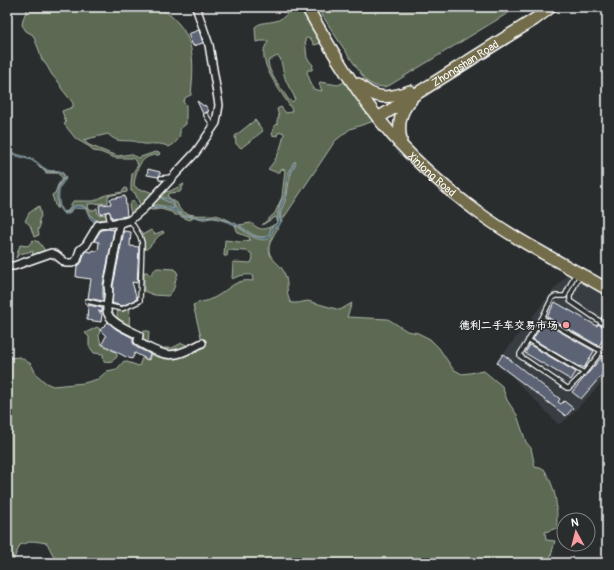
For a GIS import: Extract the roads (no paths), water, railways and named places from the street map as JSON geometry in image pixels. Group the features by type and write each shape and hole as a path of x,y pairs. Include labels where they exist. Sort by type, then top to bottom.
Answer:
{"main road":[{"name":"Xinlong Road","path":"308,7 352,78 392,135 426,169 479,213 526,243 579,271"},
{"name":"Xinlong Road","path":"308,7 350,80 409,150 433,172 482,211 528,241 607,287"},
{"name":"Zhongshan Road","path":"378,115 540,7"},
{"name":"Zhongshan Road","path":"412,93 535,19 551,7"},
{"path":"352,78 364,90 378,96 412,93"},
{"path":"401,140 401,116 412,93"}],"street":[{"path":"7,266 14,266 51,253 66,263 72,263 77,260 80,250 86,245 96,226 120,223 130,220 196,152 214,127 218,117 218,100 209,45 196,7"},
{"path":"120,223 108,286 107,312 110,318 139,335 138,341 140,343 166,355 182,353 202,344"}],"lane":[{"path":"206,115 214,127"},
{"path":"161,178 172,177"},
{"path":"108,214 110,224"},
{"path":"86,300 122,309 140,301 142,242 130,220"},
{"path":"579,271 567,294 564,297 554,296 520,356 567,388 571,387 584,373 607,344"},
{"path":"579,271 570,296 570,301 607,326"},
{"path":"542,318 601,351"},
{"path":"528,340 584,373"}],"water":[{"path":"7,149 16,154 33,159 44,168 60,171 64,175 59,172 47,171 31,160 7,151"},
{"path":"295,161 296,163 288,178 286,196 281,207 279,216 281,222 279,226 274,229 271,236 267,240 259,239 239,227 220,220 212,218 203,219 191,216 185,217 177,212 163,208 150,207 164,206 174,209 173,204 161,198 167,198 172,202 178,212 185,216 187,215 203,218 214,217 235,223 255,236 263,238 269,235 271,228 278,222 278,213 280,204 285,195 287,176"},
{"path":"64,175 66,179 62,183 59,190 60,206 63,212 68,213 73,206 78,205 86,209 73,208 69,214 64,214 61,211 57,200 57,191 62,181 65,179"},
{"path":"86,209 95,220 108,221 94,222 90,218"}],"place":[{"name":"德利二手车交易市场","path":"566,325"}]}
